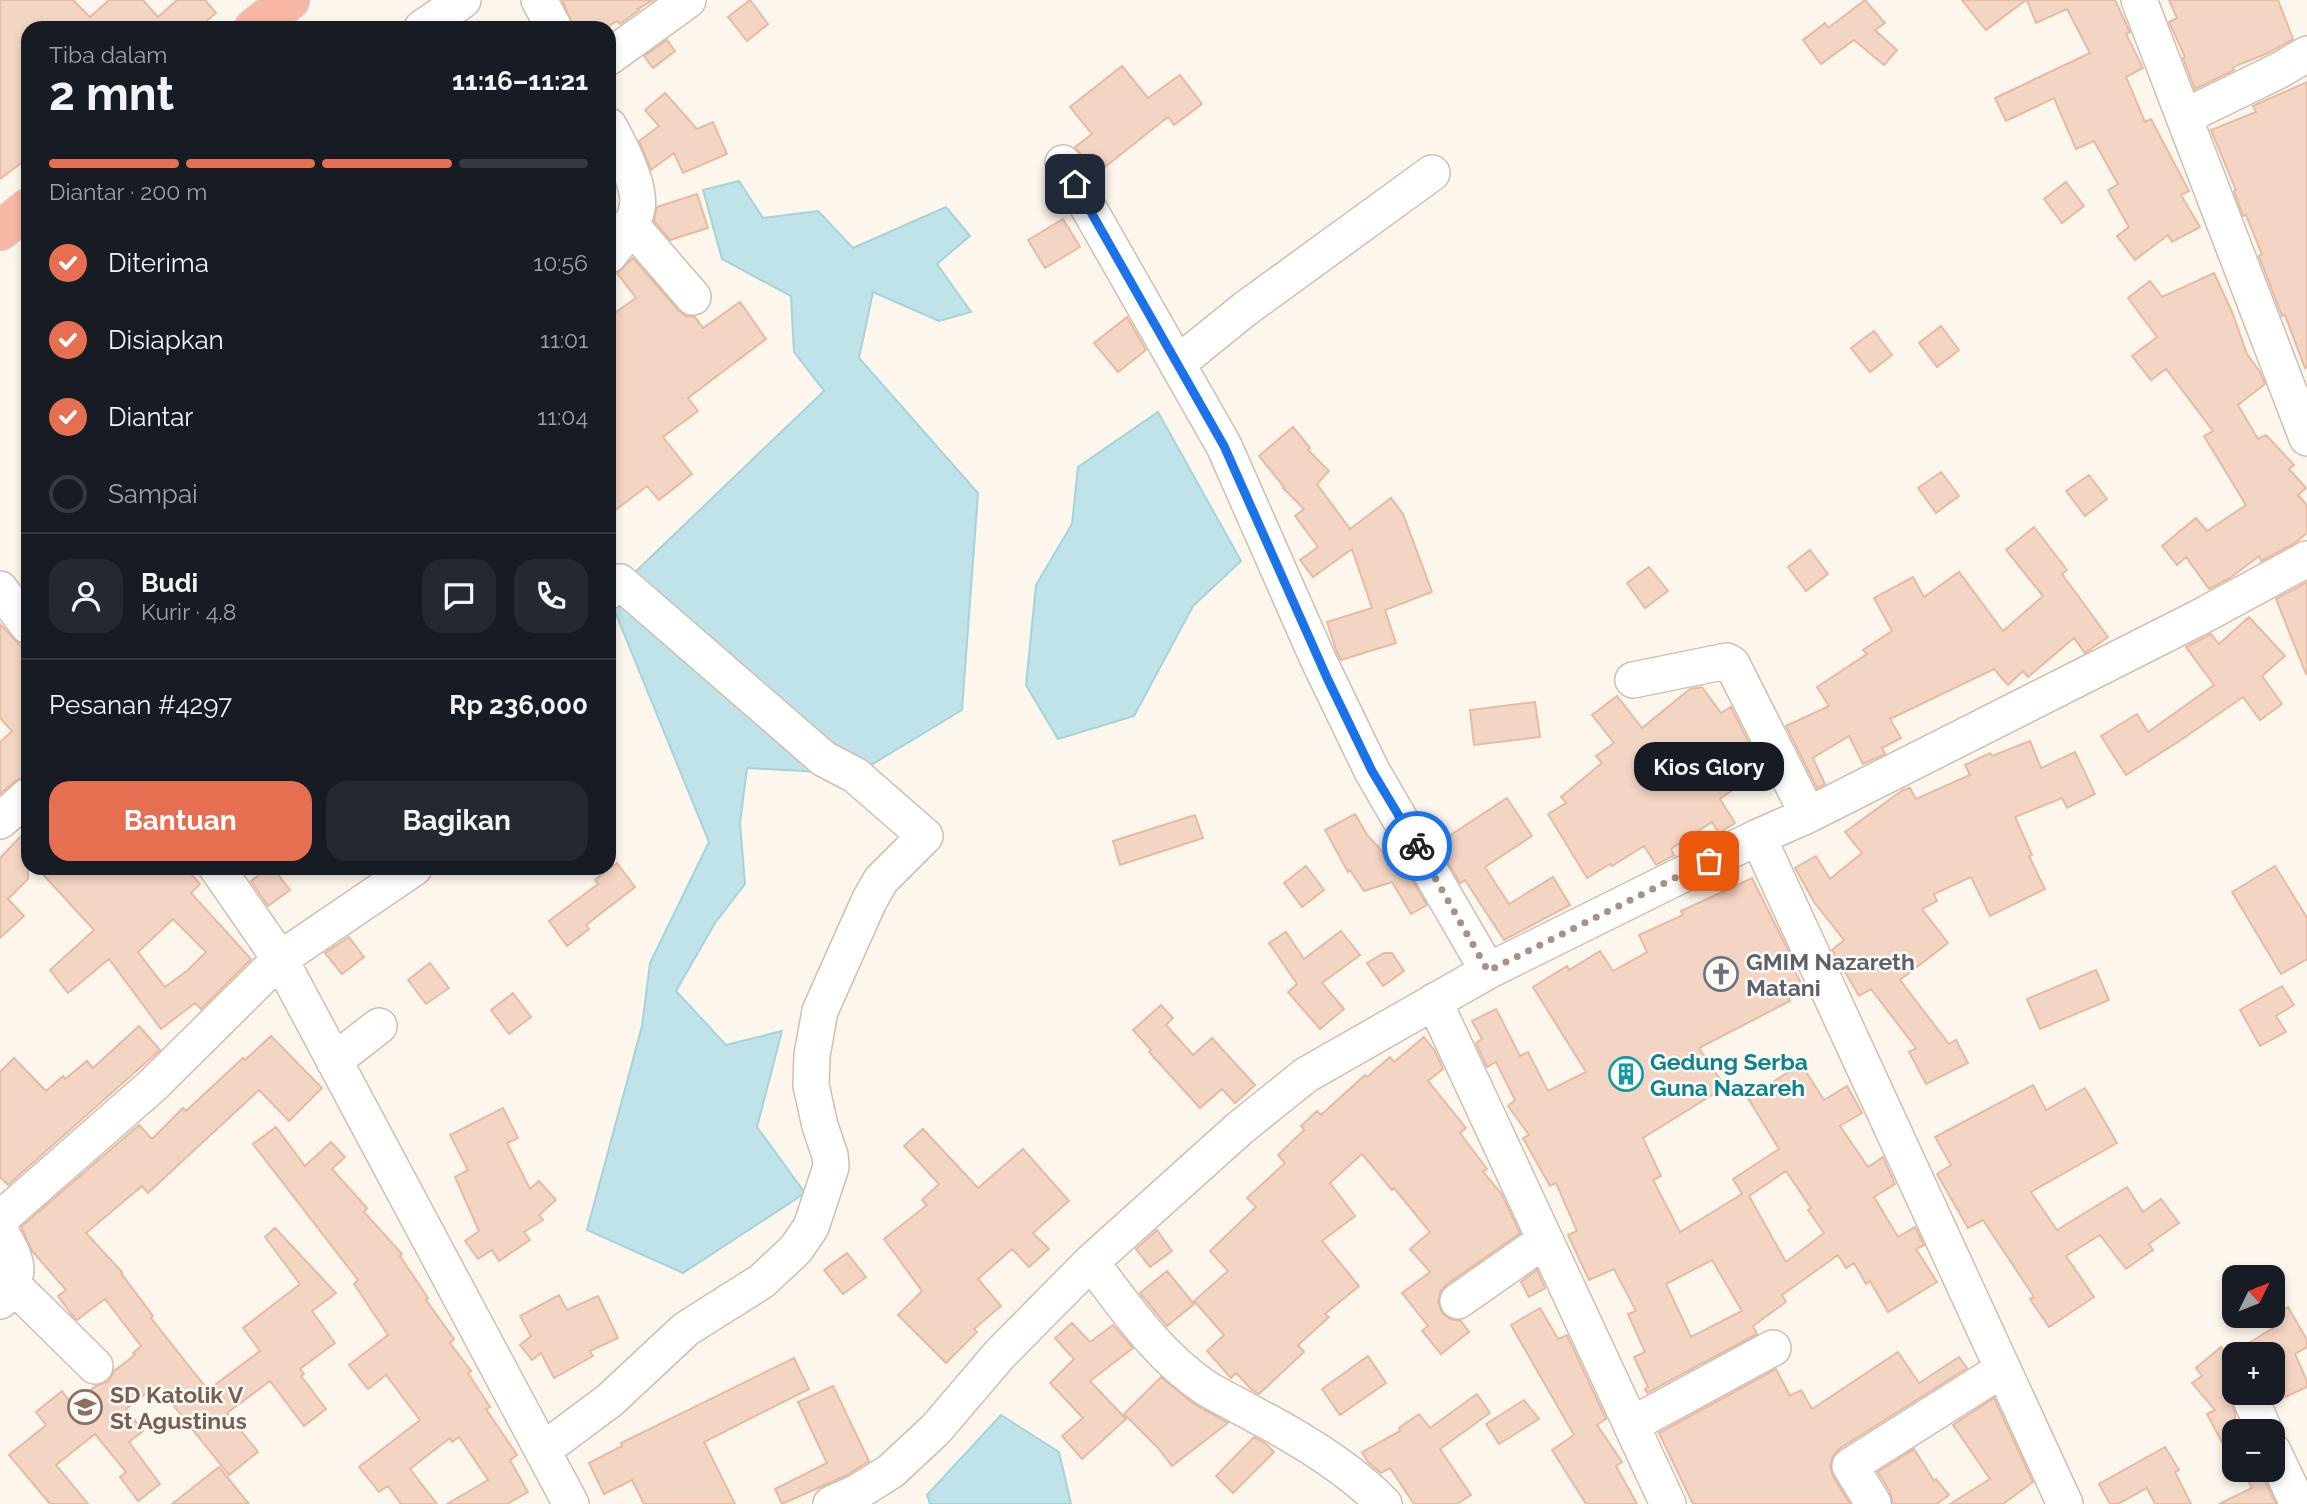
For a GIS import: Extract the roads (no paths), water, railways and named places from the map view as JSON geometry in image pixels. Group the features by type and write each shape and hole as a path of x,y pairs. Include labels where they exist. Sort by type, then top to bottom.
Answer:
{"highway":[{"path":"0,231 21,214"}],"street":[{"path":"432,21 463,0"},
{"path":"539,0 550,21"},
{"path":"616,52 688,0"},
{"path":"2139,0 2307,438"},
{"path":"2184,117 2307,54"},
{"path":"616,141 633,178 638,207 625,235 616,246"},
{"path":"1063,163 1224,446 1317,657 1372,771 1488,971"},
{"path":"1177,364 1245,309 1432,173"},
{"path":"630,224 693,297"},
{"path":"831,1504 856,1493 891,1471 936,1429 1000,1354 1091,1262 1240,1128 1306,1075 1488,971 1758,837 1808,815 2188,623 2307,559"},
{"path":"542,1450 610,1399 686,1328 762,1281 796,1249 811,1227 831,1167 811,1085 812,1055 820,1011 881,880 925,836 855,775 824,759 620,582 616,585"},
{"path":"0,589 21,616"},
{"path":"1633,680 1727,661 1732,664 1808,815"},
{"path":"0,821 21,802"},
{"path":"1758,837 2065,1504"},
{"path":"222,875 279,959 571,1504"},
{"path":"0,1219 153,1085 279,959 404,875"},
{"path":"1434,1001 1668,1504"},
{"path":"334,1062 379,1026"},
{"path":"0,1231 16,1261 17,1276 7,1293 95,1366"},
{"path":"1458,1301 1545,1240"},
{"path":"1091,1262 1142,1330 1171,1361 1206,1388 1307,1445 1341,1468 1384,1504"},
{"path":"1631,1425 1773,1348"},
{"path":"1871,1504 1873,1503 1850,1466 2003,1369"},
{"path":"2285,1476 2298,1504"}],"water":[{"path":"739,181 763,218 818,211 853,248 946,207 970,236 937,264 971,312 939,321 873,292 859,358 978,493 962,710 856,774 747,768 740,823 745,884 715,923 676,991 726,1045 782,1031 757,1127 805,1193 683,1273 587,1230 642,1026 650,963 709,842 616,614 616,590 824,391 794,352 791,296 722,259 703,190"},
{"path":"1158,412 1241,561 1193,606 1134,716 1058,739 1026,685 1036,585 1072,524 1078,467"},
{"path":"1001,1415 1059,1452 1071,1504 930,1504 927,1495"}],"place":[{"name":"Kios Glory","path":"1709,861"},
{"name":"GMIM Nazareth Matani","path":"1721,974"},
{"name":"Gedung Serba Guna Nazareh","path":"1626,1074"},
{"name":"SD Katolik V St Agustinus","path":"85,1407"}]}
